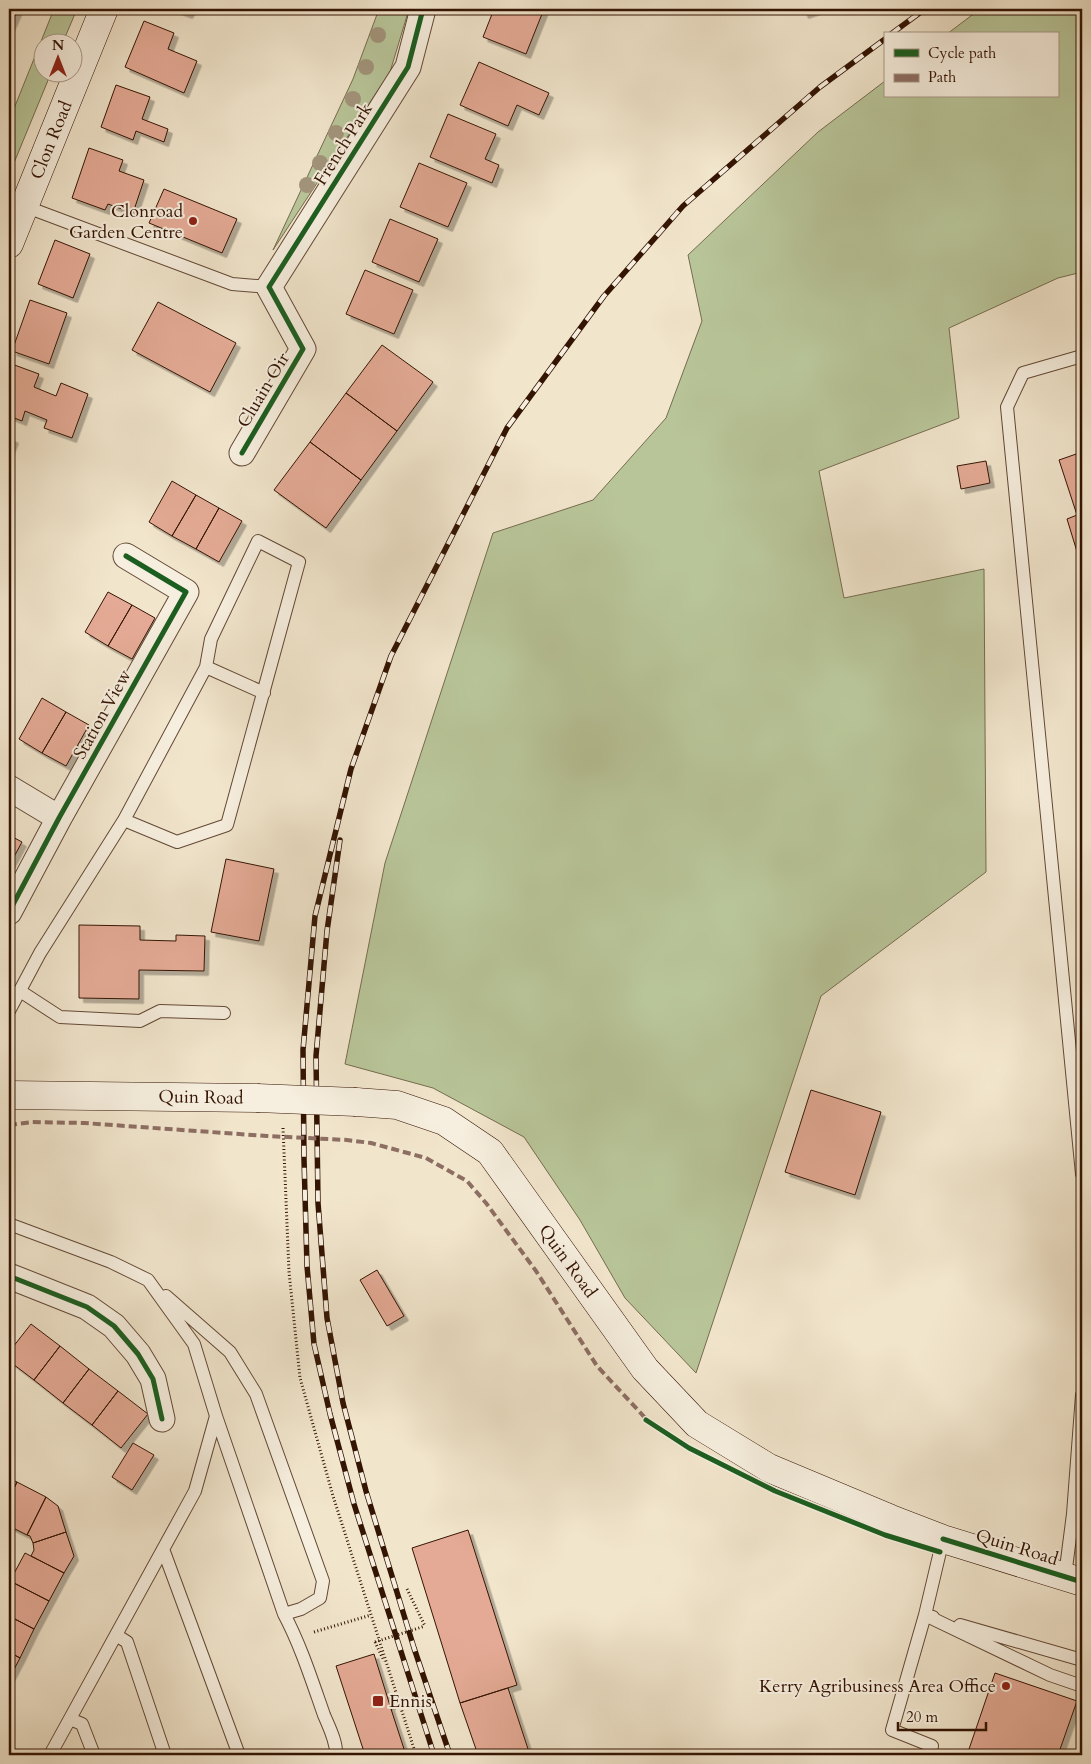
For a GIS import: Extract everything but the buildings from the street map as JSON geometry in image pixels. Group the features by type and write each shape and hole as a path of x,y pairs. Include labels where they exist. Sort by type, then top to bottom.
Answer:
{"main road":[{"name":"Clon Road","path":"9,244 104,9"},
{"name":"Quin Road","path":"9,1095 257,1098 356,1102 397,1105 444,1121 490,1152 645,1369 697,1424 770,1468 890,1519 943,1539 1074,1579"}],"street":[{"name":"French Park","path":"269,287 408,67 423,9"},
{"name":"Cluain Oir","path":"242,453 303,349 269,287"},
{"name":"Station View","path":"9,912 59,818 186,592 126,556"},
{"path":"9,788 59,818"},
{"path":"9,1276 87,1306 114,1326 138,1354 153,1379 162,1419"}],"lane":[{"path":"24,206 232,284 269,287"},
{"path":"1082,356 1023,373 1008,407 1082,1174"},
{"path":"9,1011 40,952 124,820 206,667 211,640 258,541 299,562 227,825 178,842 124,820"},
{"path":"206,667 264,693"},
{"path":"20,991 60,1017 140,1021 160,1011 224,1014"},
{"path":"9,1224 111,1262 148,1280 230,1352 256,1394 323,1580 320,1598 301,1609 284,1614"},
{"path":"148,1280 194,1344 216,1416 284,1614 296,1638 337,1750 336,1755"},
{"path":"1074,1579 1073,1514 1082,1395"},
{"path":"50,1755 196,1491 216,1416"},
{"path":"929,1755 932,1746 892,1730 925,1615 943,1539"},
{"path":"163,1549 239,1755"},
{"path":"925,1615 1082,1660"},
{"path":"925,1615 1050,1675 1082,1686"},
{"path":"116,1635 127,1642 165,1755"},
{"path":"70,1718 82,1724 94,1755"}],"path":[{"path":"283,1127 288,1272 300,1378 333,1496 416,1755"},
{"path":"391,1675 375,1642 425,1626 408,1589"},
{"path":"296,1638 371,1615"},
{"path":"391,1709 401,1706"}],"green space":[{"path":"54,9 77,9 67,32 45,32"},
{"path":"379,9 409,9 390,72 273,250 353,79"},
{"path":"980,9 1082,9 1082,272 1058,278 949,328 959,418 819,471 844,598 984,569 986,872 821,996 696,1373 625,1298 580,1220 524,1137 433,1088 345,1064 385,863 493,533 593,500 666,418 702,321 688,255 818,132 884,82 884,98 1058,98 1058,32 950,32"},
{"path":"32,64 32,82 47,82 9,175 9,121"}],"railway":[{"path":"894,32 925,9"},
{"path":"434,1755 354,1504 330,1414 314,1344 307,1266 303,1050 315,916 351,769 391,656 507,428 604,296 683,206 820,87 884,40"},
{"path":"340,840 327,931 316,1056 318,1203 327,1318 343,1403 366,1491 414,1648 450,1755"}],"marked path":[{"path":"9,1125 32,1122 84,1123 347,1140 371,1143 426,1158 467,1181 486,1203 536,1271 597,1366 649,1422"}],"cycle path":[{"path":"242,453 303,349 269,287 408,67 423,9"},
{"path":"9,912 59,818 186,592 126,556"},
{"path":"9,1276 87,1307 114,1326 138,1354 153,1379 162,1419"},
{"path":"646,1420 689,1448 775,1491 885,1535 940,1552"},
{"path":"943,1539 1082,1582"}],"place":[{"name":"Clonroad Garden Centre","path":"193,221"},
{"name":"Kerry Agribusiness Area Office","path":"1006,1686"},
{"name":"Ennis","path":"378,1701"}]}
